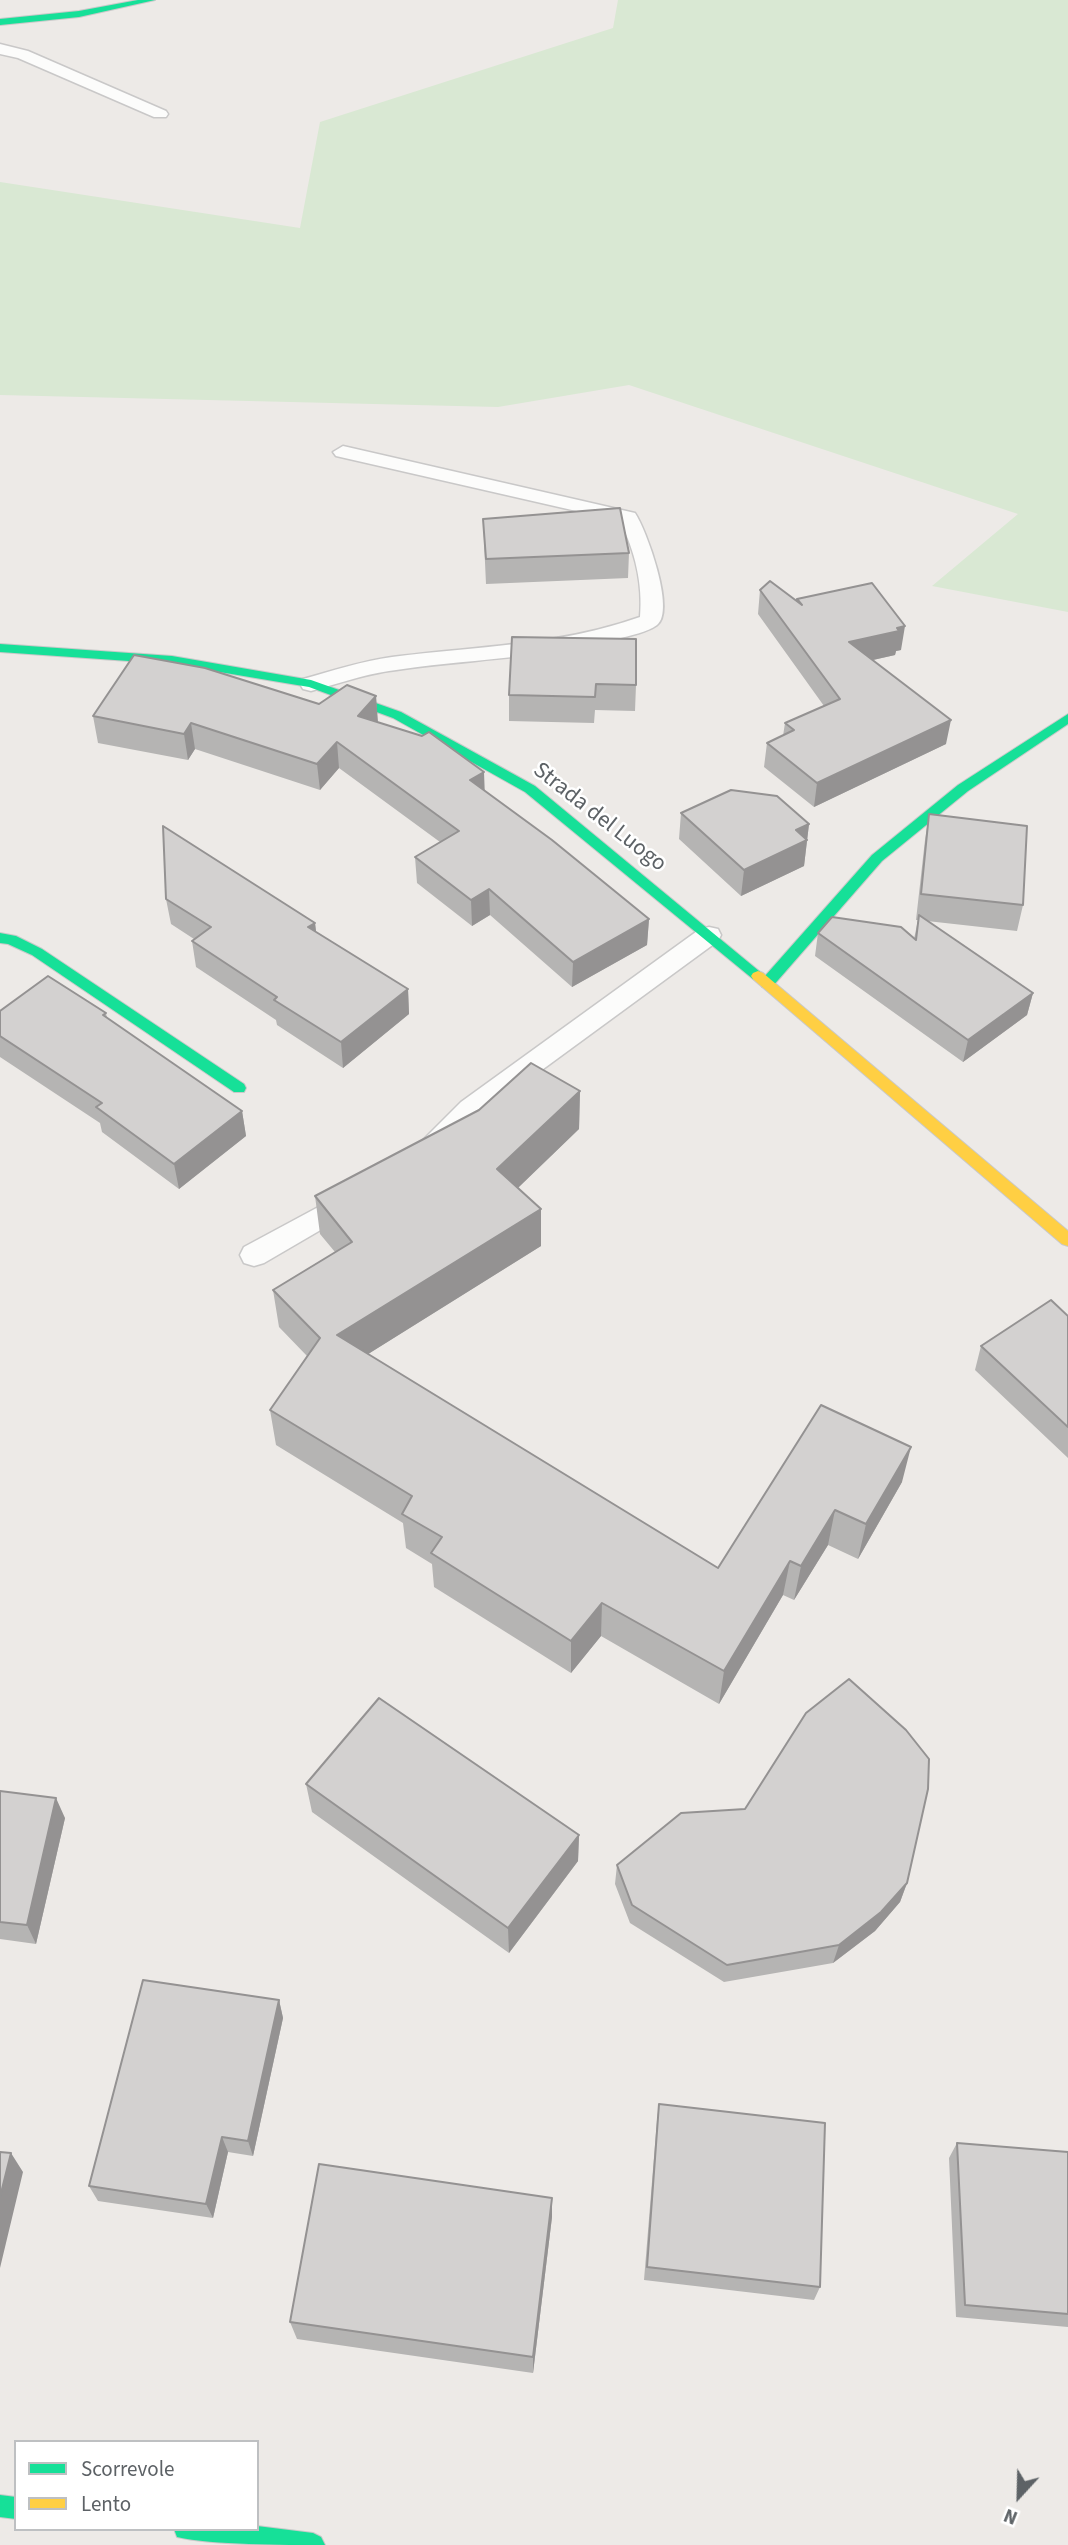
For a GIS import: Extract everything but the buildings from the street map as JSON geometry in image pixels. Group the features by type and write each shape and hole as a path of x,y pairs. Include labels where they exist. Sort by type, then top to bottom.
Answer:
{"street":[{"path":"0,22 79,14 151,0"},
{"name":"Strada del Luogo","path":"0,648 172,660 311,684 397,715 530,789 709,935 1068,1240"},
{"path":"766,983 877,858 963,788 1068,718"},
{"path":"0,938 11,939 37,952 239,1088"},
{"path":"201,2531 313,2545"}],"lane":[{"path":"0,49 23,54 160,114"},
{"path":"311,684 387,664 530,649 621,633 650,620 653,599 634,528 628,517 343,452"},
{"path":"415,1164 470,1108 561,1046 709,935"},
{"path":"254,1255 369,1190"}],"green space":[{"path":"618,0 1068,0 1068,612 932,586 1018,514 629,385 498,407 0,395 0,182 300,228 320,122 613,28"}],"traffic: fast":[{"path":"0,22 79,14 151,0"},
{"path":"0,648 172,660 311,684 397,715 530,789 758,976"},
{"path":"767,983 877,858 963,788 1068,718"},
{"path":"0,938 11,939 37,952 239,1088"},
{"path":"0,2506 14,2508"},
{"path":"201,2531 313,2545"}],"traffic: slow":[{"path":"758,976 1068,1240"}]}
